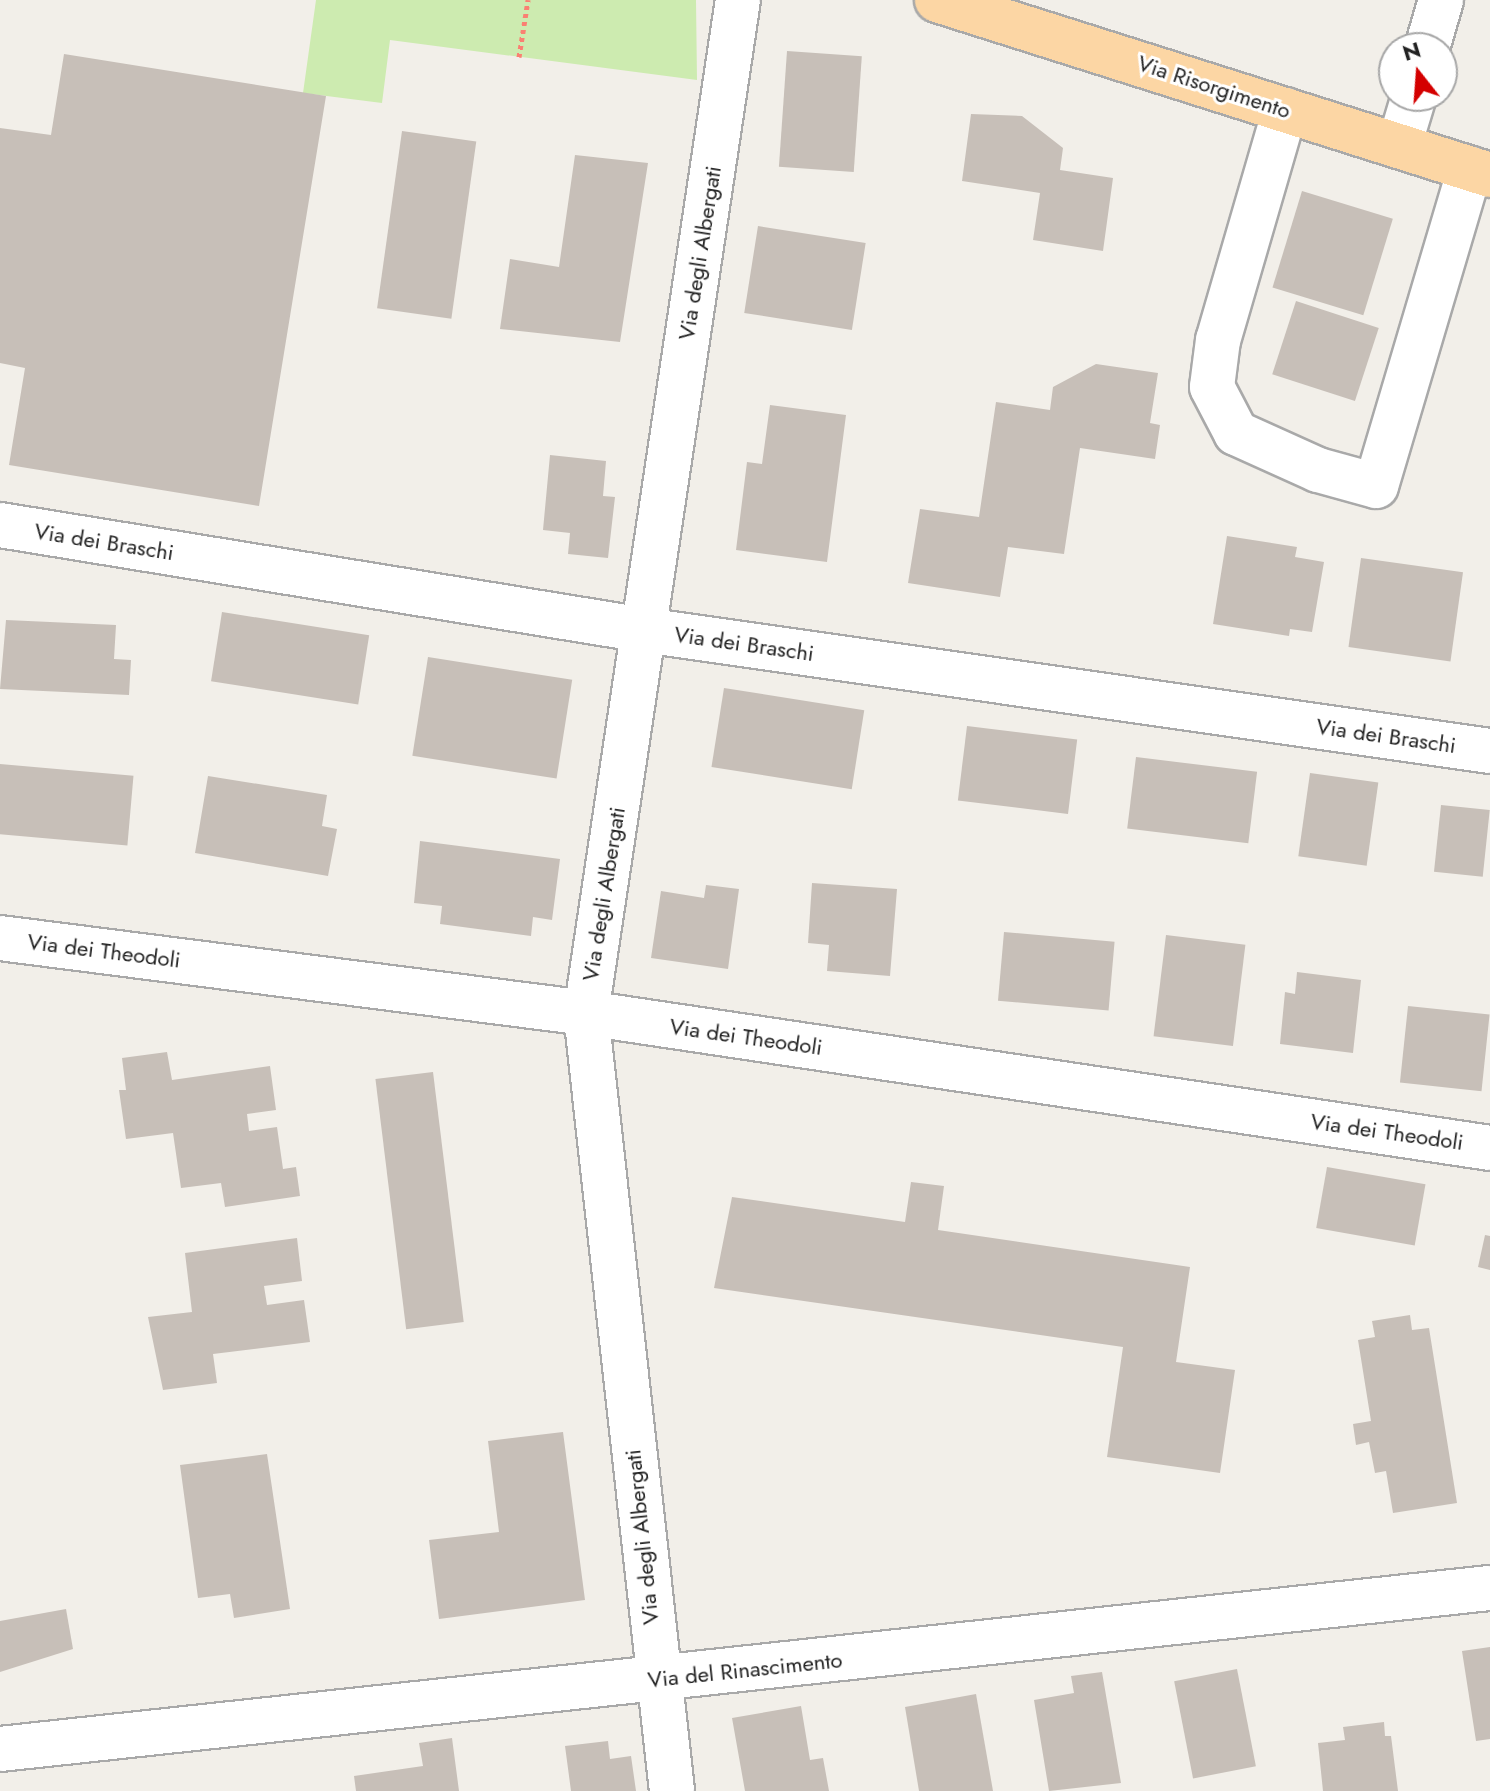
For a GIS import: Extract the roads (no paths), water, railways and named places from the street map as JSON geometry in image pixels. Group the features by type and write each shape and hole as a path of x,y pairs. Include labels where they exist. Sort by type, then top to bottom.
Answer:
{"main road":[{"name":"Via Risorgimento","path":"937,0 1480,172"}],"street":[{"name":"Via degli Albergati","path":"672,1791 657,1679 586,1013 738,0"},
{"path":"1432,32 1441,0"},
{"path":"1285,110 1218,340 1212,387 1236,433 1318,470 1376,486 1480,172"},
{"path":"1399,146 1409,112"},
{"name":"Via dei Braschi","path":"0,525 644,630 1490,751"},
{"name":"Via dei Theodoli","path":"0,938 586,1013 1490,1148"},
{"name":"Via del Rinascimento","path":"0,1749 1490,1588"}]}
